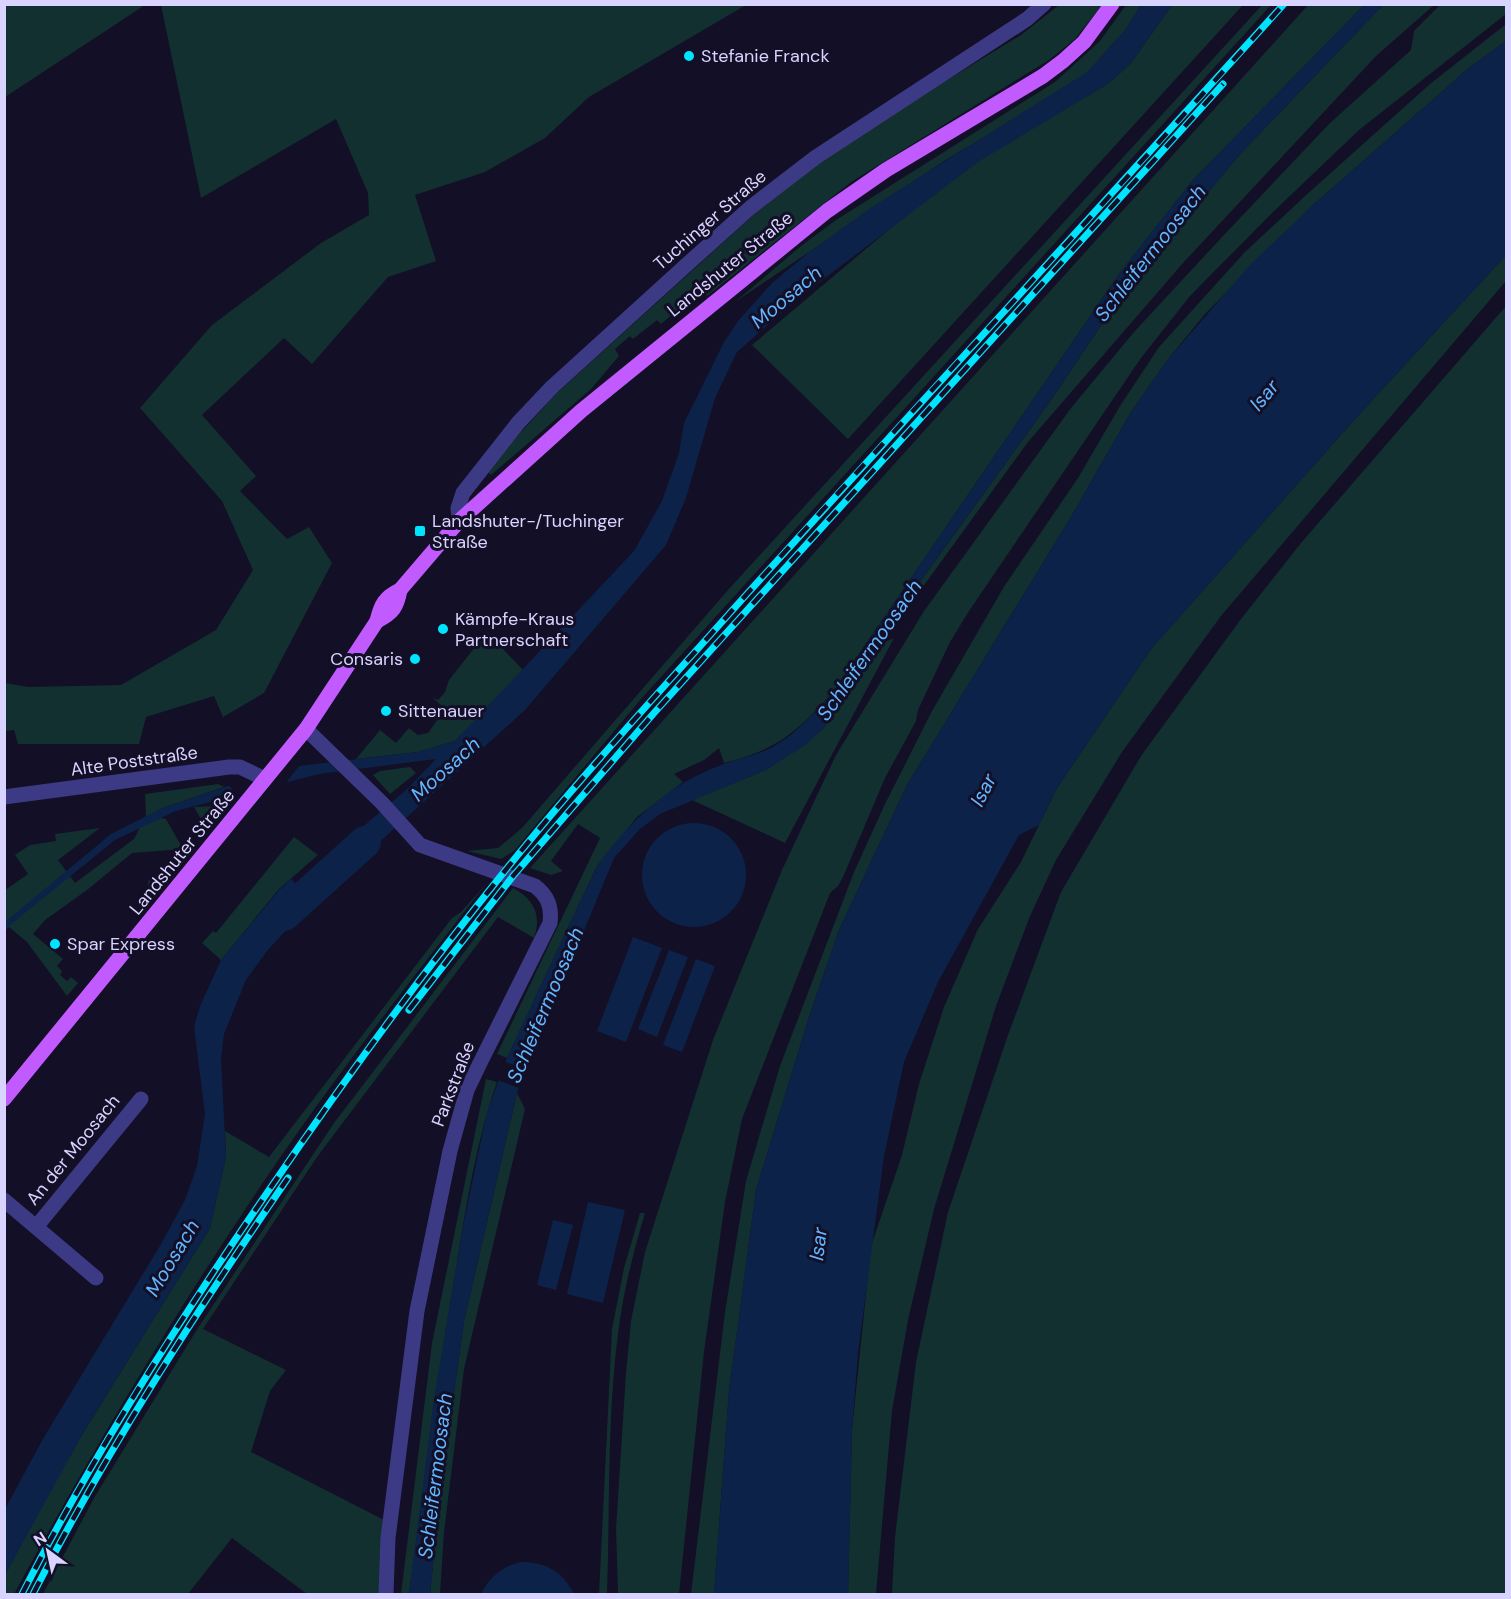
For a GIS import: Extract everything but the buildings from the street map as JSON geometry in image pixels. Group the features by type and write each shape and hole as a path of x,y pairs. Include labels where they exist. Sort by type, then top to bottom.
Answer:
{"main road":[{"name":"Landshuter Straße","path":"4,1099 306,729 378,621 392,613 398,603 400,590 459,520 543,442 793,237 886,170 1043,76 1084,42 1112,4"}],"street":[{"name":"Tuchinger Straße","path":"459,520 458,508 463,493 518,423 552,387 743,214 816,156 1027,19 1044,4"},
{"name":"Parkstraße","path":"306,729 382,803 420,844 535,886 544,893 551,913 550,923 467,1090 450,1151 417,1311 388,1538 386,1594"},
{"name":"Alte Poststraße","path":"4,797 229,767 243,769 265,779"},
{"name":"An der Moosach","path":"36,1227 141,1099"},
{"name":"An der Moosach","path":"4,1200 96,1278"}],"green space":[{"path":"5,4 145,4 145,5 5,97"},
{"path":"1263,4 1271,5 641,699 514,851 501,859 467,851 498,848 522,828 728,590"},
{"path":"161,5 746,5 589,97 545,138 485,172 415,195 436,261 388,277 312,364 284,338 202,415 256,476 240,491 287,539 309,527 332,563 264,693 223,717 214,696 146,717 139,744 18,744 14,730 5,731 5,683 28,687 121,685 216,630 253,570 222,501 140,408 212,325 321,243 369,215 368,193 336,119 201,198"},
{"path":"1059,5 1102,5 1075,39 1049,60 851,182 707,296 701,290 661,324 657,320 633,339 630,336 615,349 619,356 591,389 491,475 486,470 557,393 758,211 800,177 880,121 1021,35"},
{"path":"1126,5 1141,5 1126,29 1088,72 1043,102 944,161 735,302 801,246 836,220 1055,82 1100,41"},
{"path":"1172,5 1243,5 848,439 752,345 912,210 978,161 1109,83 1131,63"},
{"path":"1308,5 1364,5 1192,181 1119,274 833,692 797,729 772,745 724,763 719,748 704,760 674,774 683,782 637,817 597,866 507,1058 497,1054 600,838 578,824 551,861 563,871 551,875 530,868"},
{"path":"1383,5 1434,5 1376,56 1183,263 1028,442 914,599 904,604 1049,403 1114,306 1240,154"},
{"path":"1440,5 1506,5 1506,14 1359,130 1190,296 1141,358 950,642 918,710 916,721 885,778 843,877 830,893 742,1119 725,1202 704,1352 679,1594 618,1594 616,1528 626,1373 631,1321 645,1252 713,1040 782,870 836,755 924,611 1071,408 1134,332 1329,124 1411,50 1414,31"},
{"path":"1506,24 1506,41 1470,67 1313,205 1205,314 1169,358 1131,412 1071,517 907,785 839,930 808,1020 756,1190 729,1391 714,1594 691,1594 725,1312 746,1181 780,1066 854,872 932,711 1005,585 1078,478 1120,406 1159,347 1244,253 1305,196 1430,84"},
{"path":"1506,255 1506,281 1221,616 1122,752 1056,860 1030,916 996,1006 934,1209 908,1320 892,1411 876,1594 848,1594 852,1430 871,1246 902,1155 919,1084 944,1007 978,929 1021,862 1057,788 1151,649 1354,420"},
{"path":"1506,306 1506,1594 892,1594 895,1537 916,1362 948,1212 1008,1035 1061,892 1141,756 1241,619 1301,543"},
{"path":"487,632 524,671 455,741 418,752 356,759 380,730 396,743 409,728 418,735 428,733 445,709 432,697 438,700 445,692 449,680"},
{"path":"894,638 785,843 692,800 766,770 822,730 878,645"},
{"path":"410,767 416,773 390,794 373,775 380,771"},
{"path":"218,784 224,787 160,809 161,818 166,819 183,849 132,853 87,890 45,920 33,934 63,959 57,966 62,971 60,975 67,981 71,977 78,983 67,996 27,942 9,927 5,930 5,890 28,874 15,855 30,845 56,841 55,834 100,828 58,860 75,883 134,839 146,816 145,794"},
{"path":"219,806 205,826 194,807"},
{"path":"294,837 318,855 279,889 221,960 202,943 213,931 216,933"},
{"path":"152,875 166,876 149,898 148,882"},
{"path":"486,884 341,1073 258,1190 131,1389 14,1594 5,1594 5,1575 43,1504 83,1433 210,1228 226,1157 225,1131 269,1157 452,918 461,912"},
{"path":"513,888 526,897 534,909 537,922 534,938 498,917 317,1157 203,1329 286,1370 270,1391 251,1452 386,1521 379,1594 307,1594 232,1538 188,1594 43,1594 94,1498 196,1331 334,1123"},
{"path":"486,1079 497,1082 472,1175 449,1310 409,1594 401,1594 432,1343"},
{"path":"517,1093 525,1109 464,1369 444,1532 440,1594 430,1594 440,1494 464,1321"},
{"path":"640,1213 645,1213 626,1288 614,1366 610,1431 607,1594 599,1594 612,1329 624,1268"}],"water":[{"path":"1141,5 1172,5 1131,63 1109,83 978,162 796,300 737,352 715,398 686,498 666,545 525,710 341,877 326,858 406,790 436,759 319,774 176,811 115,840 5,929 5,922 111,834 160,809 281,768 418,752 455,741 634,551 662,501 679,453 684,423 724,342 738,321 772,283 808,253 872,207 1087,72 1126,29"},
{"name":"Schleifermoosach","path":"1364,5 1383,5 1240,154 1114,306 1049,403 904,604 822,730 804,746 766,770 660,814 640,829 614,858 517,1093 464,1321 440,1494 430,1594 409,1594 434,1398 464,1221 487,1112 507,1058 597,866 623,833 669,792 704,772 776,745 799,728 833,692 1119,274 1192,181"},
{"name":"Isar","path":"1506,41 1506,255 1354,420 1151,649 1057,788 1039,825 1019,835 938,982 904,1062 884,1156 858,1353 852,1430 848,1594 714,1594 729,1391 756,1190 808,1020 839,930 907,785 1071,517 1131,412 1169,358 1250,265 1313,205 1470,67"},
{"path":"694,823 714,827 731,838 742,855 746,875 742,895 731,912 714,923 694,927 674,923 657,912 646,895 642,875 646,855 657,838 674,827"},
{"path":"306,877 320,893 267,951 246,980 224,1034 221,1059 226,1157 210,1228 83,1433 5,1575 5,1509 44,1437 161,1244 185,1200 197,1166 205,1114 194,1027 200,1006 221,960 279,890 291,879 296,884"},
{"path":"633,937 662,948 626,1042 597,1031"},
{"path":"669,950 688,957 657,1037 638,1029"},
{"path":"696,959 715,966 682,1052 663,1045"},
{"path":"588,1202 625,1210 603,1303 567,1294"},
{"path":"553,1220 573,1225 556,1290 537,1285"},
{"path":"520,1562 529,1562 552,1569 564,1579 574,1594 481,1594 497,1574"}],"pier":[{"path":"303,761 282,788 229,801 233,791 227,782 280,765"},
{"path":"503,1061 527,1070 519,1088 495,1079"}],"waterway":[{"name":"Moosach","path":"284,915 365,842"}],"railway":[{"path":"22,1594 107,1440 201,1291 295,1152 412,990 473,911 533,836 654,697 1284,4"},
{"path":"409,1010 513,876 654,713 1223,84"},
{"path":"33,1594 122,1434 220,1279 288,1178"}],"place":[{"name":"Stefanie Franck","path":"689,56"},
{"name":"Landshuter-/Tuchinger Straße","path":"420,531"},
{"name":"Kämpfe-Kraus Partnerschaft","path":"443,629"},
{"name":"Consaris","path":"415,659"},
{"name":"Sittenauer","path":"386,711"},
{"name":"Spar Express","path":"55,944"}]}
